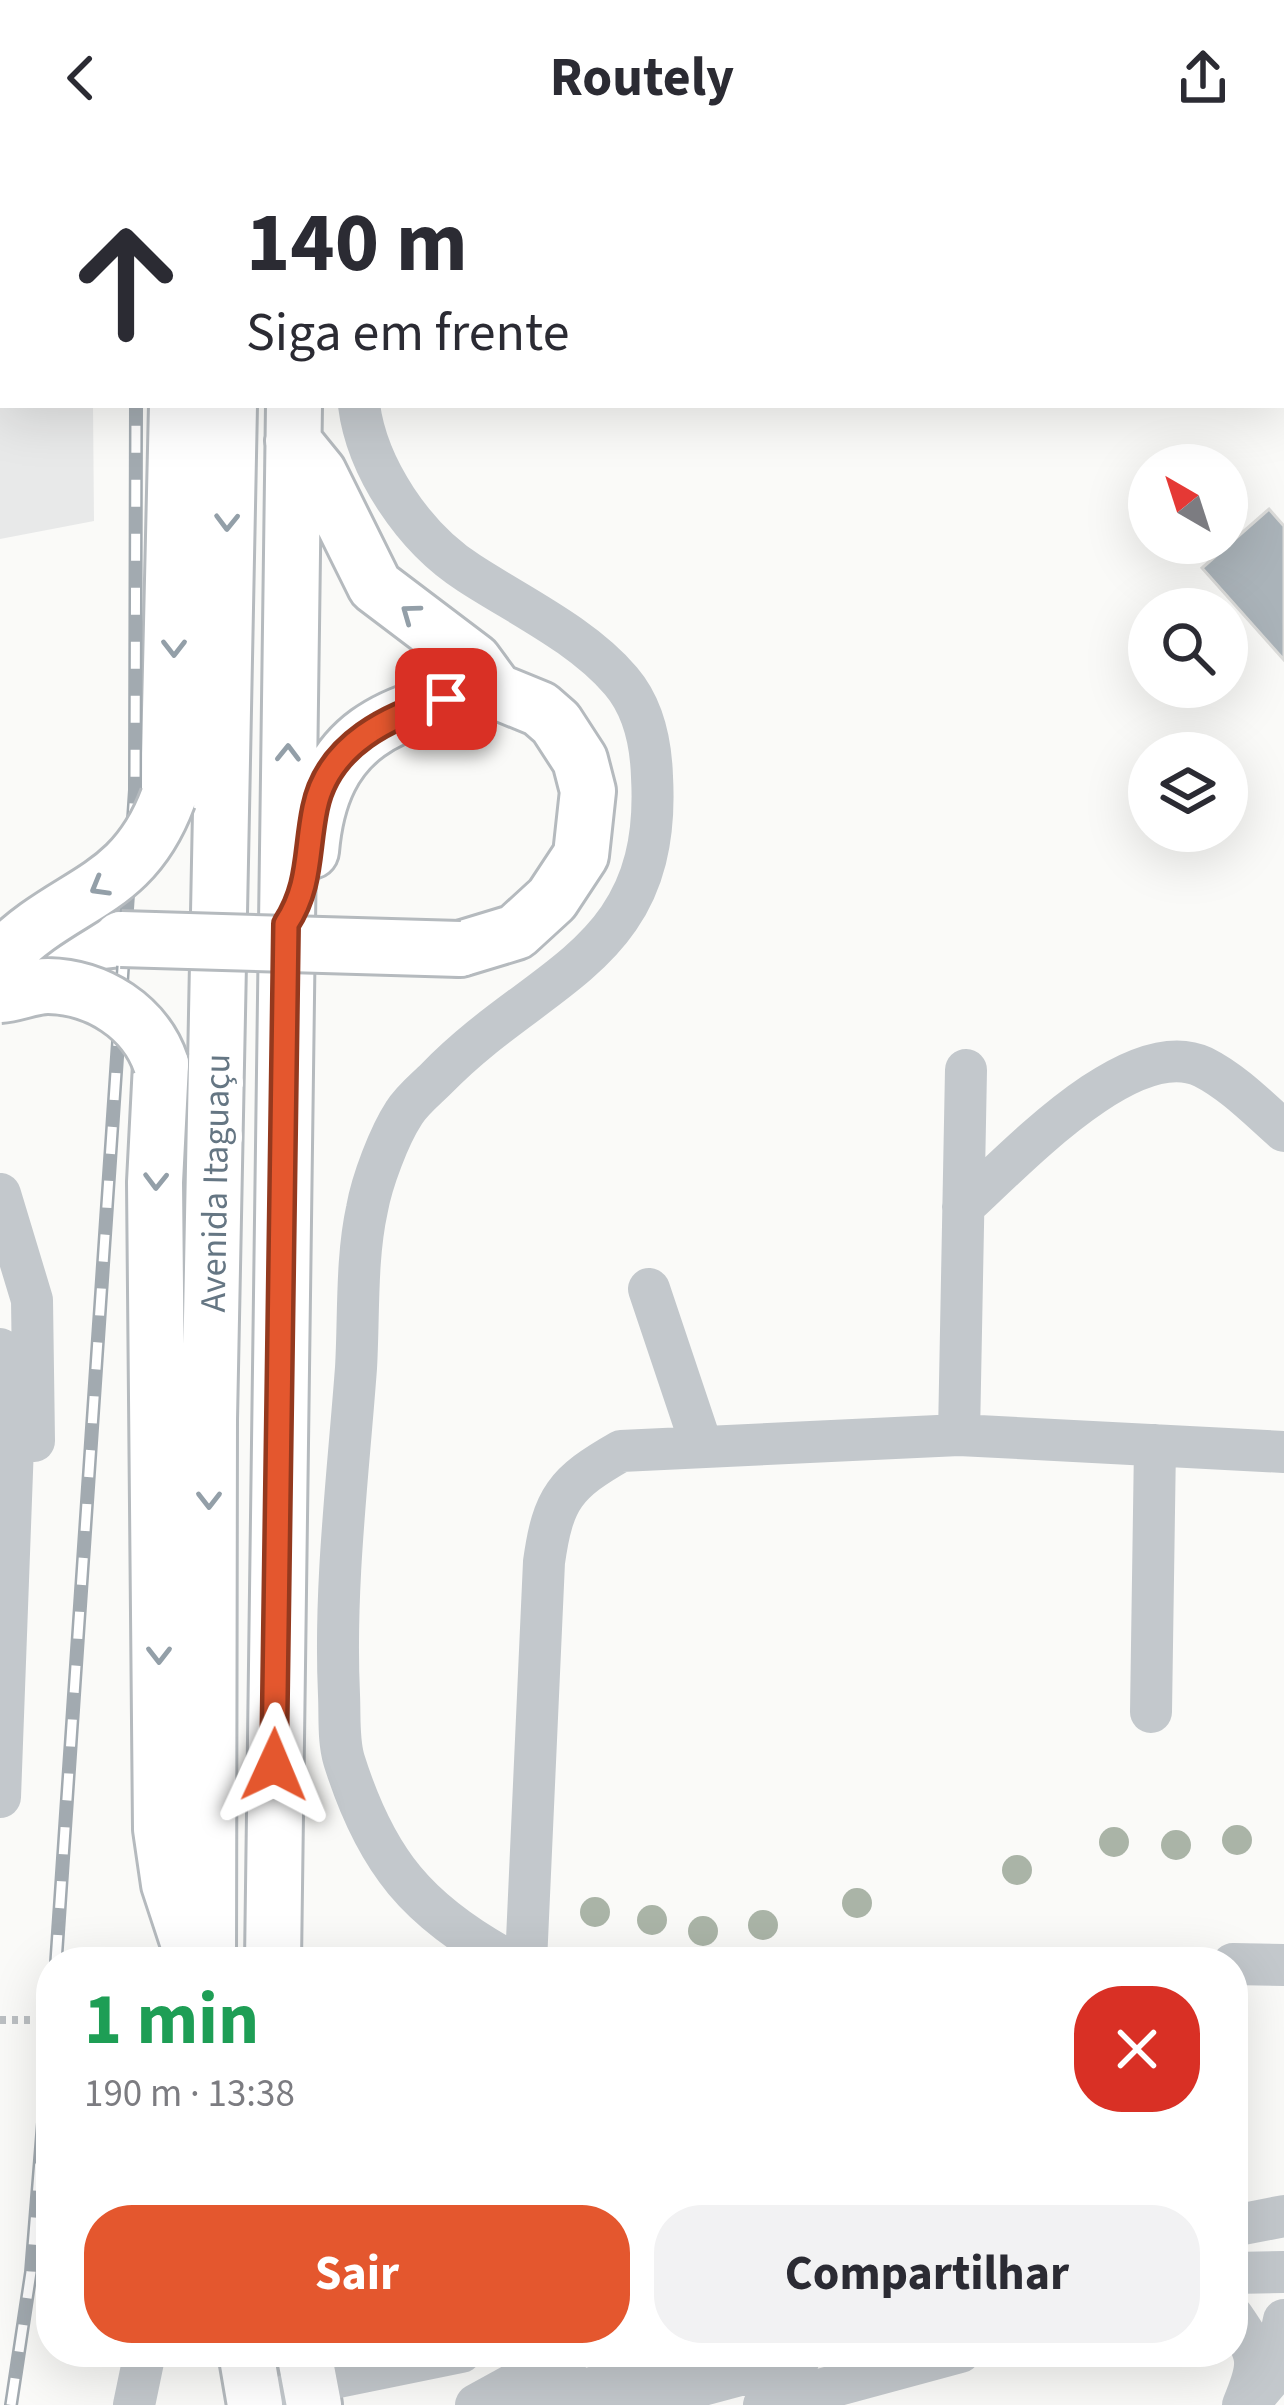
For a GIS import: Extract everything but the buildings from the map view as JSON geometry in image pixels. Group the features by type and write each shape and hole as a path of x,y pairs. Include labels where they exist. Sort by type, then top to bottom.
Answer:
{"main road":[{"path":"0,959 23,934 138,860 168,798 177,408"},
{"name":"Avenida Itaguaçu","path":"208,1947 209,1420 229,408"},
{"path":"0,978 49,946 82,941 460,949 516,932 552,899 580,855 588,791 580,760 556,723 539,709 496,691 474,661 375,586 293,423"},
{"name":"Avenida Itaguaçu","path":"273,1947 293,423"},
{"path":"286,924 309,873 315,806 350,748 400,712 496,691"},
{"path":"0,995 48,986 91,994 139,1023 160,1064 155,1182 161,1828 169,1884 187,1947"},
{"path":"209,1420 277,1408"},
{"path":"249,2367 255,2405"}],"street":[{"path":"359,408 362,431 385,483 425,532 466,572 504,592 621,681 646,724 652,773 653,826 637,882 612,934 566,978 455,1059 404,1113 367,1208 337,1640 342,1754 365,1817 405,1883 450,1929 483,1947"},
{"path":"964,1207 1081,1105 1128,1072 1166,1060 1201,1066 1284,1131"},
{"path":"959,1435 966,1070"},
{"path":"0,1193 32,1300 36,1430 4,1619"},
{"path":"649,1289 702,1448"},
{"path":"0,1349 14,1445 0,1797"},
{"path":"527,1947 544,1562 551,1514 577,1476 621,1451 959,1435 1284,1452"},
{"path":"1150,1712 1155,1445"},
{"path":"1248,1964 1284,1965"},
{"path":"1248,2223 1284,2216"},
{"path":"1248,2273 1284,2272"},
{"path":"1245,2405 1272,2376 1284,2320"},
{"path":"1245,2405 1259,2368 1248,2339"},
{"path":"134,2405 142,2367"},
{"path":"299,2386 362,2367"},
{"path":"476,2405 545,2367"},
{"path":"504,2405 584,2367"},
{"path":"535,2405 661,2367"},
{"path":"628,2405 772,2367"},
{"path":"764,2405 905,2367"}],"path":[{"path":"0,2020 36,2020"}],"shaded area":[{"path":"0,408 93,408 94,521 0,539"}],"railway":[{"path":"57,1947 135,790 136,408"},
{"path":"11,2405 36,2210"}],"route":[{"path":"274,1765 286,924 300,903 309,873 315,806 336,765 369,730 400,712 446,699"}]}
